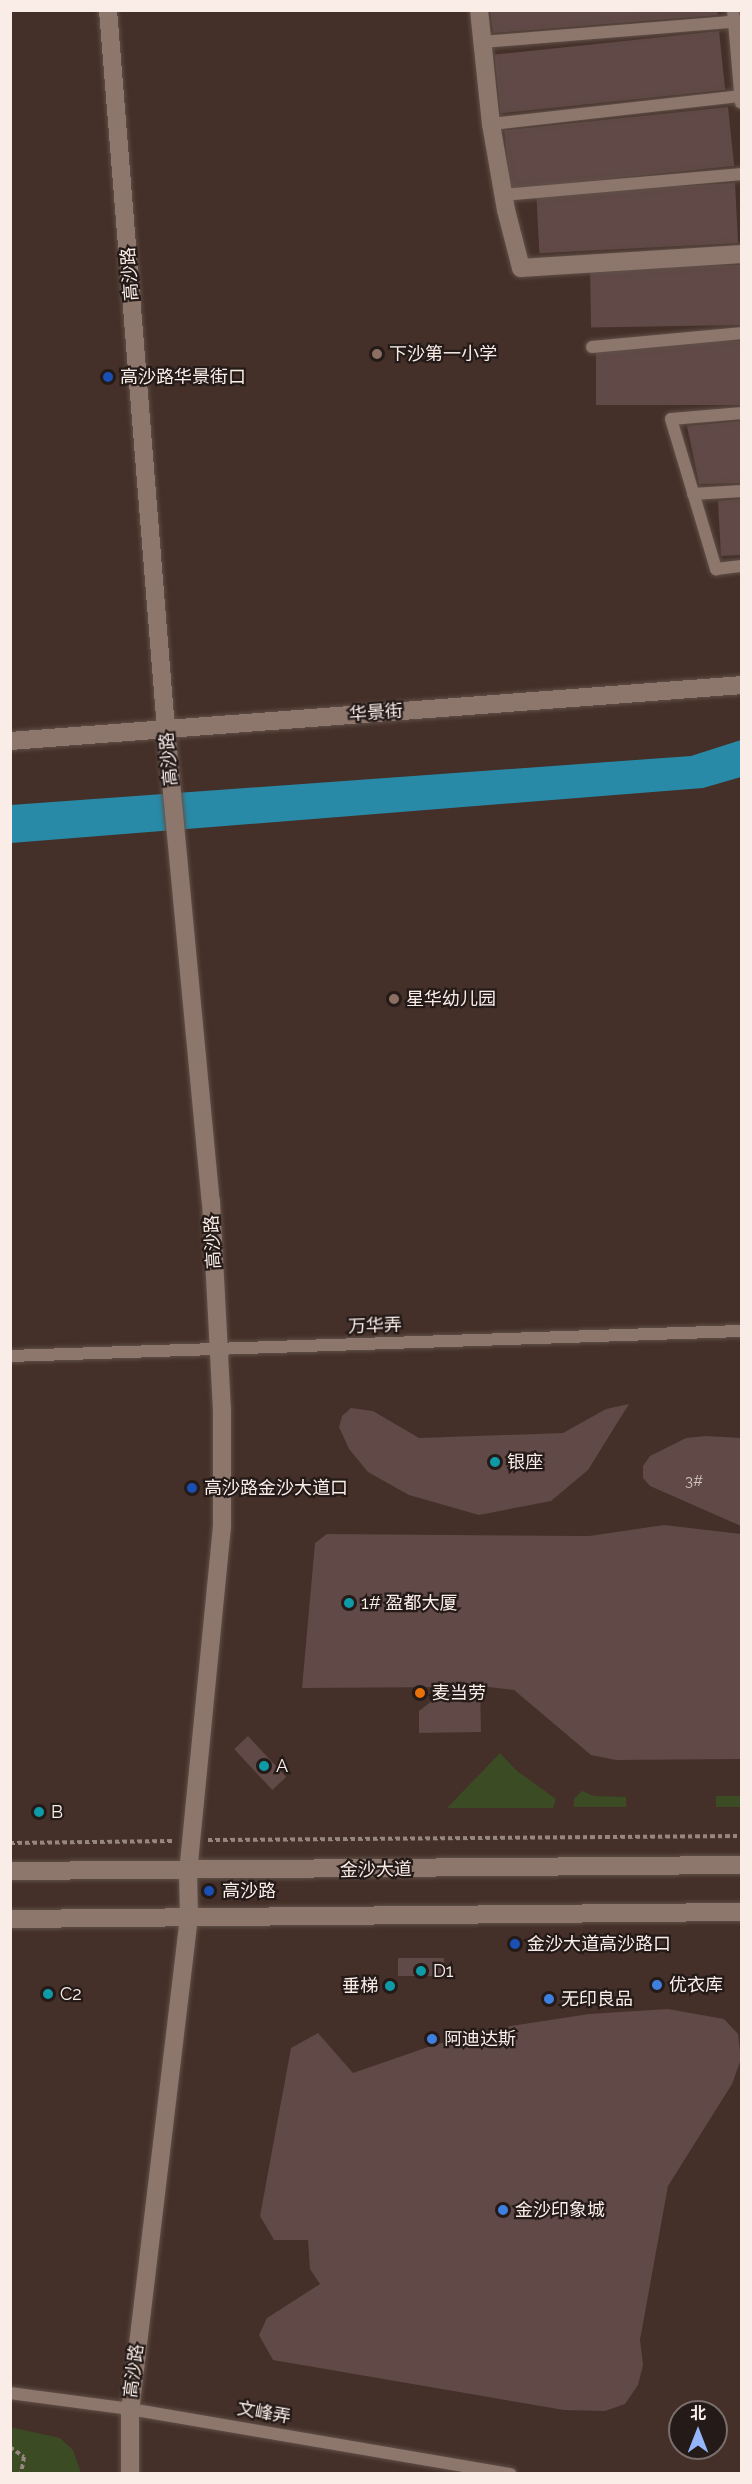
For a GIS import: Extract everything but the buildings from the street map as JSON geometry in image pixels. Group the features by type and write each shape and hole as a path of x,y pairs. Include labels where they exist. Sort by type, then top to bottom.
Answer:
{"street":[{"name":"高沙路","path":"108,10 166,729 211,1201 219,1350 222,1526 188,1872 189,1917 130,2409 130,2474"},
{"path":"479,10 491,124 503,195 521,268 741,254"},
{"name":"华景街","path":"10,741 741,685"},
{"name":"金沙大道","path":"10,1871 188,1872 741,1865"},
{"path":"10,1919 741,1912"}],"lane":[{"path":"482,42 736,18 741,104"},
{"path":"491,124 741,96"},
{"path":"503,195 741,174"},
{"path":"592,346 741,333"},
{"path":"741,412 671,419 716,569 741,566"},
{"path":"693,494 741,491"},
{"name":"万华弄","path":"10,1356 741,1331"},
{"name":"文峰弄","path":"10,2393 130,2409 510,2474"}],"path":[{"path":"10,1843 741,1836"},
{"path":"10,2447 24,2457 21,2474"}],"green space":[{"path":"500,1753 517,1771 556,1799 553,1808 447,1808"},
{"path":"582,1791 594,1796 626,1797 626,1807 574,1807 574,1799"},
{"path":"716,1796 741,1796 741,1807 716,1807"},
{"path":"10,2427 60,2438 73,2450 81,2473 11,2473"}],"water":[{"path":"741,740 741,777 703,788 11,843 11,805 691,756"}],"place":[{"name":"下沙第一小学","path":"377,354"},
{"name":"高沙路华景街口","path":"108,377"},
{"name":"星华幼儿园","path":"394,999"},
{"name":"银座","path":"495,1462"},
{"name":"高沙路金沙大道口","path":"192,1488"},
{"name":"1# 盈都大厦","path":"349,1603"},
{"name":"麦当劳","path":"420,1693"},
{"name":"A","path":"264,1766"},
{"name":"B","path":"39,1812"},
{"name":"高沙路","path":"209,1891"},
{"name":"金沙大道高沙路口","path":"515,1944"},
{"name":"D1","path":"421,1971"},
{"name":"优衣库","path":"657,1985"},
{"name":"垂梯","path":"390,1986"},
{"name":"C2","path":"48,1994"},
{"name":"无印良品","path":"549,1999"},
{"name":"阿迪达斯","path":"432,2039"},
{"name":"金沙印象城","path":"503,2210"}]}
